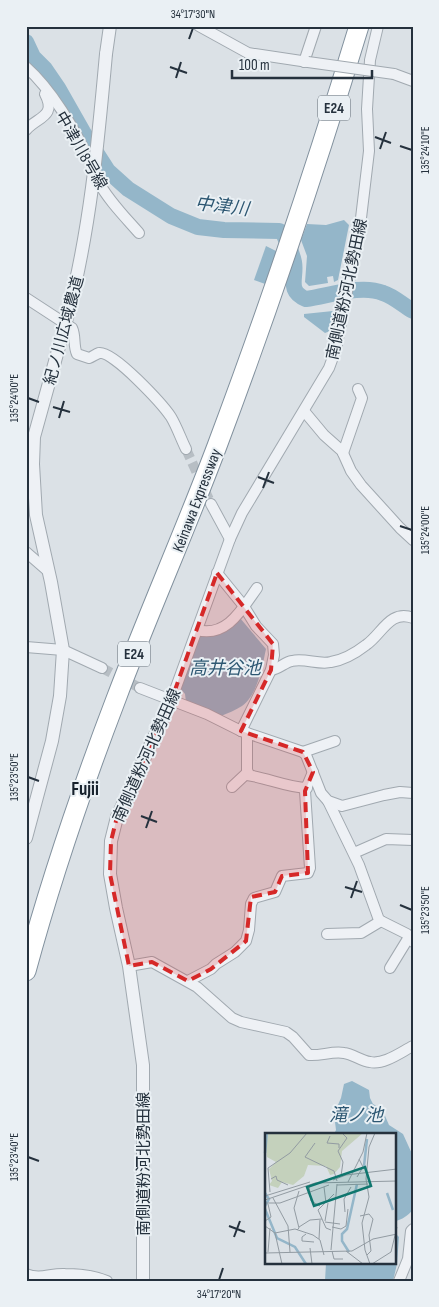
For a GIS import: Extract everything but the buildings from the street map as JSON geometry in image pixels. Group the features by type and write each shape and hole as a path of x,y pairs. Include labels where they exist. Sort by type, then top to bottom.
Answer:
{"highway":[{"name":"Keinawa Expressway","path":"26,971 57,868 116,697 186,527 255,342 307,190 359,26"}],"street":[{"name":"紀ノ川広域農道","path":"26,838 52,741 60,696 63,650 49,572 36,515 33,464 34,438 67,320 85,238 110,26"},
{"path":"199,26 248,53 394,74 413,81"},
{"path":"306,62 316,26"},
{"name":"南側道粉河北勢田線","path":"142,1281 143,1065 129,966 110,874 111,841 117,817 171,701 230,539 242,513 329,368 340,333 361,218 369,151 367,109 370,60 378,26"},
{"name":"中津川8号線","path":"26,67 35,74 64,115 89,159 99,182 115,205 139,233"},
{"path":"26,130 43,117 49,105 48,99 35,74"},
{"path":"26,298 67,320 74,333 74,349 77,354 89,358 100,353 111,357 143,384 172,418 186,449"},
{"path":"343,453 362,398 358,390"},
{"path":"304,412 343,453 351,471 361,485 413,540"},
{"path":"211,504 230,539"},
{"path":"26,552 49,572"},
{"path":"217,573 256,626 273,644 274,655 271,670 244,732 248,775 262,777 294,787 307,788"},
{"path":"197,630 207,633 220,630 234,618 257,588"},
{"path":"271,670 277,669 291,661 331,662 351,654 368,644 391,620 400,616 413,618"},
{"path":"26,647 63,650 102,668"},
{"path":"140,688 207,714 244,732 303,752 306,755 321,793 328,801 354,853 379,920 407,934 411,940 390,968"},
{"path":"303,752 335,741"},
{"path":"232,787 248,772"},
{"path":"246,896 268,895 275,892 282,876 309,874 306,791 313,772"},
{"path":"328,801 342,806 384,794 413,792"},
{"path":"354,853 386,839 413,840"},
{"path":"188,981 206,972 236,952 246,941 252,900 257,896"},
{"path":"327,934 361,932 381,921"},
{"path":"129,966 152,962 198,987 232,1018 286,1032 309,1055 318,1056 335,1052 346,1053 369,1062 379,1062 413,1046"},
{"path":"399,1281 408,1259 411,1230 413,1229"},
{"path":"32,1277 64,1274 107,1281"}],"highlighted area":[{"path":"217,573 273,644 271,670 241,731 303,752 313,772 305,791 308,873 282,876 275,892 251,897 246,941 211,969 188,981 152,962 129,966 110,874 111,841 117,817 171,701"}],"water":[{"path":"344,220 349,225 338,280 334,282 333,276 327,277 328,283 309,286 305,282 307,256 301,240 307,224 326,225"},
{"path":"266,246 276,251 282,290 254,280"},
{"path":"333,311 330,331 325,333 304,317 304,314"},
{"name":"高井谷池","path":"240,618 266,649 252,695 242,706 221,716 186,702 185,694 181,689 200,635"},
{"name":"滝ノ池","path":"352,1081 369,1090 373,1104 382,1109 389,1125 403,1134 413,1156 413,1210 398,1220 396,1221 396,1133 334,1133 336,1130 334,1114 341,1098 344,1084"},
{"path":"396,1234 399,1237 397,1264 393,1281 325,1281 326,1264 396,1264"}],"waterway":[{"name":"中津川","path":"26,42 33,57 45,69 58,88 108,171 128,189 171,216 198,227 224,230 279,231 283,233 294,262 294,288 300,296 306,299 355,290 374,291 390,296 413,311"}],"tunnel":[{"path":"186,449 211,504"},
{"path":"102,668 140,688"}],"district":[{"name":"Fujii","path":"85,788"}]}
